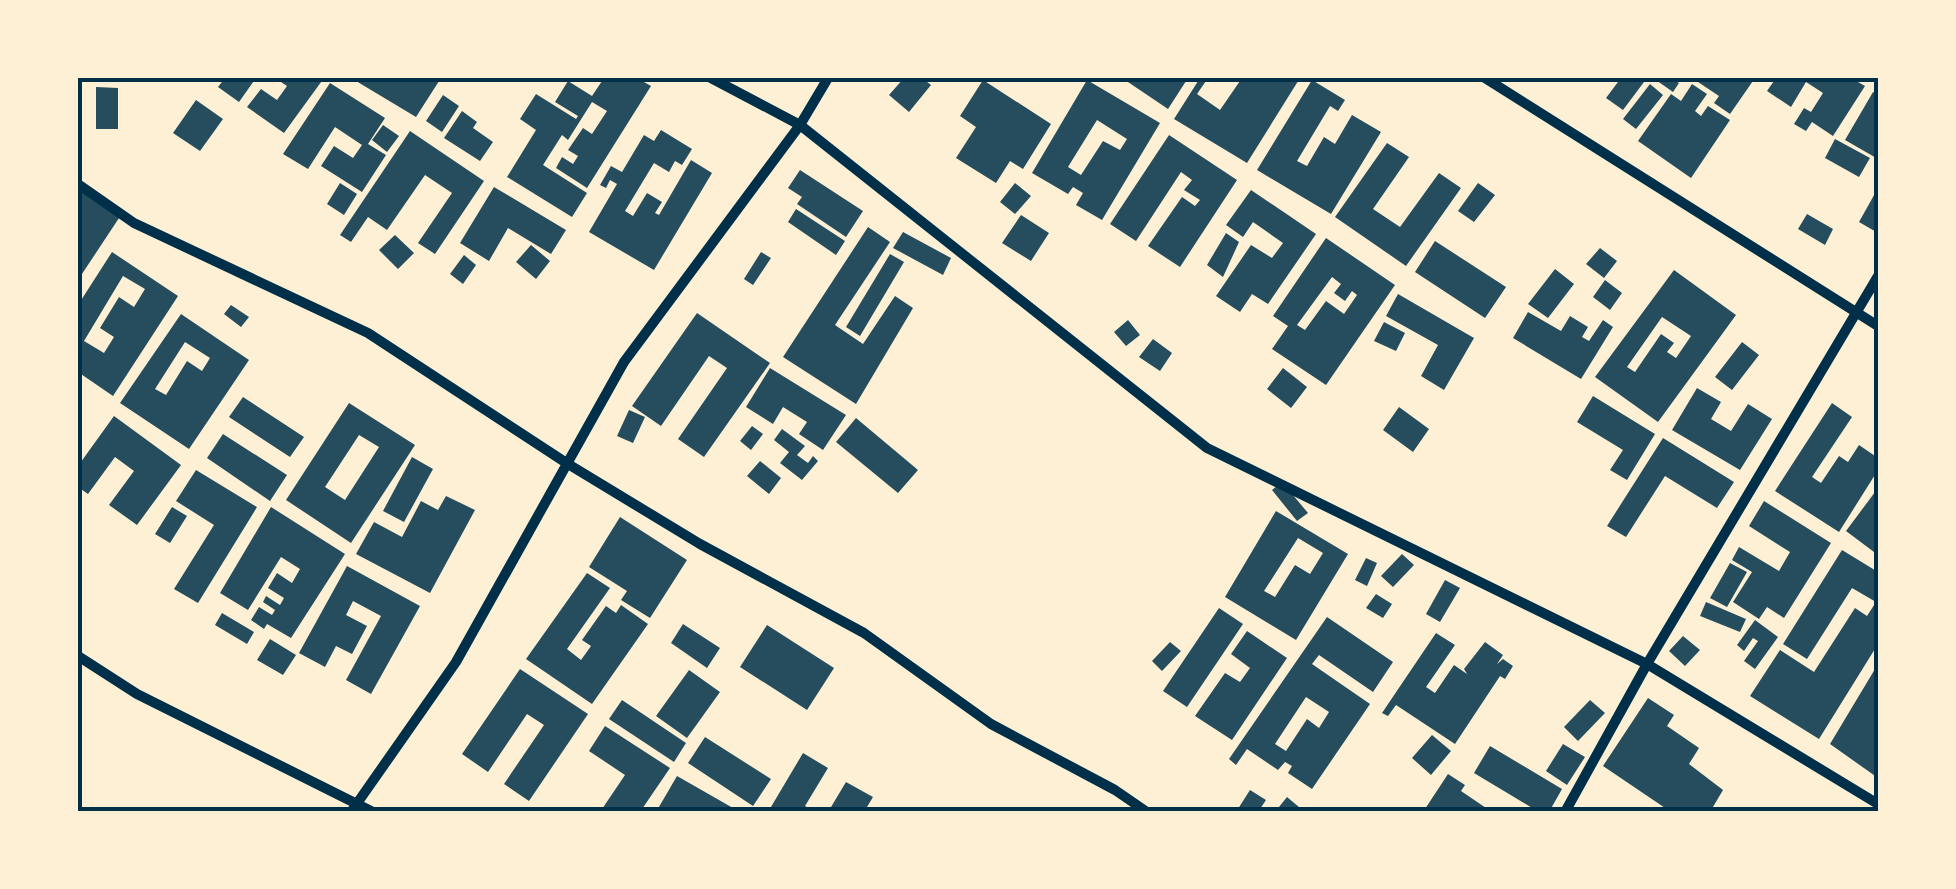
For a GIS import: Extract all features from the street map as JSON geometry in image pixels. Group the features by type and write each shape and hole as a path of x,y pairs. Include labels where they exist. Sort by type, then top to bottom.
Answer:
{"street":[{"path":"711,78 800,125 1206,448 1647,664 1878,804"},
{"path":"354,807 456,662 624,362 800,125 828,78"},
{"path":"1485,78 1878,326"},
{"path":"78,184 134,223 368,332 568,464 700,544 864,633 992,724 1147,812"},
{"path":"1566,812 1647,664 1878,276"},
{"path":"78,656 137,694 354,807 372,812"}],"building":[{"path":"225,78 256,78 239,102 218,87"},
{"path":"275,78 324,78 284,133 247,107 261,89 277,100 287,86"},
{"path":"351,78 441,78 416,117"},
{"path":"604,78 637,78 651,86 587,188 556,168 562,157 573,164 578,156 568,150 583,128 592,134 607,111 592,102 568,140 562,135 543,165 587,193 572,217 507,177 536,130 520,119 536,94 576,119 578,116 555,102 568,81 592,96"},
{"path":"904,78 922,78 931,85 909,112 889,95"},
{"path":"1122,78 1188,78 1168,109"},
{"path":"1200,78 1208,78 1197,94 1220,110 1242,78 1300,78 1247,163 1174,119"},
{"path":"1621,78 1644,82 1623,110 1606,98"},
{"path":"1653,78 1671,78 1679,83 1673,92"},
{"path":"1692,78 1755,78 1730,114 1714,103 1719,96"},
{"path":"1776,78 1851,78 1865,86 1833,136 1812,122 1806,131 1794,124 1804,108 1811,112 1823,93 1806,82 1791,107 1767,91"},
{"path":"983,80 1051,124 1023,169 1010,161 996,183 956,158 976,127 960,116"},
{"path":"1087,80 1160,123 1102,220 1076,205 1083,193 1073,187 1068,194 1032,173","holes":["1097,120 1127,139 1120,150 1103,141 1081,175 1068,167"]},
{"path":"1312,80 1345,100 1338,111 1330,106 1297,161 1307,166 1324,137 1335,144 1352,115 1381,132 1331,214 1257,170"},
{"path":"330,83 385,118 368,144 386,155 362,192 321,166 334,146 353,158 362,145 335,127 308,169 283,154"},
{"path":"1650,84 1663,95 1636,129 1623,119"},
{"path":"1692,84 1707,94 1695,111 1701,116 1708,106 1730,120 1691,178 1638,141 1671,94 1681,101"},
{"path":"96,87 118,88 118,129 96,129"},
{"path":"1873,92 1878,95 1878,159 1845,140"},
{"path":"443,95 459,106 442,132 426,121"},
{"path":"196,100 223,119 200,151 173,133"},
{"path":"462,111 477,122 473,128 493,142 480,161 444,138"},
{"path":"383,125 399,136 387,152 372,140"},
{"path":"661,130 692,149 682,165 675,161 669,172 654,163 625,211 633,216 647,193 662,202 655,213 659,215 691,160 712,173 654,270 589,232 617,184 610,180 606,188 600,185 611,166 622,172 644,135 654,141"},
{"path":"410,131 484,181 435,254 418,243 452,193 425,175 387,230 368,217 351,242 340,235"},
{"path":"1169,135 1237,180 1180,267 1148,246 1182,197 1195,206 1200,200 1184,190 1192,180 1181,172 1136,241 1110,224"},
{"path":"1835,139 1870,158 1859,177 1825,158"},
{"path":"1387,143 1409,157 1373,209 1400,227 1439,173 1461,188 1406,266 1335,217"},
{"path":"800,170 863,211 846,237 797,204 802,197 788,188"},
{"path":"340,183 357,194 344,215 327,204"},
{"path":"1015,183 1031,196 1015,214 1000,202"},
{"path":"1478,183 1495,195 1474,222 1458,211"},
{"path":"78,187 121,215 78,280"},
{"path":"494,187 566,230 551,254 508,228 489,261 460,243"},
{"path":"1878,188 1878,233 1859,222"},
{"path":"1251,190 1316,234 1268,304 1252,294 1240,312 1216,296 1251,245 1272,258 1283,243 1253,222 1243,237 1226,225"},
{"path":"796,209 845,241 836,255 788,222"},
{"path":"1807,214 1833,229 1825,245 1798,229"},
{"path":"1021,215 1049,233 1031,261 1002,243"},
{"path":"868,227 890,242 835,325 863,344 895,296 913,308 856,404 783,357"},
{"path":"903,232 951,258 943,275 893,248"},
{"path":"1226,233 1239,242 1223,277 1207,265"},
{"path":"395,235 414,253 398,269 379,250"},
{"path":"1326,238 1395,285 1326,385 1272,349 1288,326 1273,316","holes":["1332,277 1341,284 1334,293 1345,301 1352,291 1357,295 1344,314 1326,301 1305,330 1297,325"]},
{"path":"1435,241 1506,287 1485,318 1415,272"},
{"path":"531,245 550,261 536,279 516,262"},
{"path":"1600,248 1617,261 1604,278 1586,264"},
{"path":"112,252 178,296 113,396 78,372 78,305","holes":["123,276 145,289 134,307 119,297 100,328 114,337 104,353 84,341"]},
{"path":"761,252 771,258 753,285 744,279"},
{"path":"890,254 904,262 860,336 846,327"},
{"path":"464,255 476,265 463,284 450,274"},
{"path":"1555,269 1574,284 1548,318 1528,304"},
{"path":"1674,270 1736,315 1658,422 1595,377","holes":["1662,317 1691,336 1676,358 1667,352 1674,343 1661,334 1635,372 1627,367"]},
{"path":"1605,280 1622,293 1610,310 1593,297"},
{"path":"1398,294 1474,338 1444,390 1421,376 1438,345 1386,316"},
{"path":"231,305 249,317 241,327 224,314"},
{"path":"1528,312 1561,331 1570,316 1588,327 1582,337 1589,341 1603,320 1613,327 1581,379 1513,338"},
{"path":"697,313 770,363 704,457 678,439 727,368 709,356 661,426 632,406"},
{"path":"181,314 249,360 189,449 120,403","holes":["185,342 210,358 202,371 187,361 166,395 155,389"]},
{"path":"1128,320 1140,335 1126,346 1114,332"},
{"path":"1384,322 1405,333 1396,351 1374,341"},
{"path":"1153,339 1172,353 1160,371 1139,357"},
{"path":"1742,342 1759,355 1732,390 1715,377"},
{"path":"770,368 846,415 823,450 799,434 807,422 783,407 773,424 746,407"},
{"path":"1283,368 1307,387 1291,408 1267,389"},
{"path":"1697,388 1721,402 1711,419 1731,431 1748,404 1772,419 1740,470 1672,430"},
{"path":"1593,396 1655,434 1627,480 1610,470 1623,450 1577,422"},
{"path":"243,397 304,437 290,457 229,417"},
{"path":"349,403 415,445 351,543 286,500","holes":["359,435 379,447 345,500 325,487"]},
{"path":"1832,403 1852,417 1812,477 1821,483 1839,456 1848,462 1859,445 1878,458 1878,470 1839,532 1775,491"},
{"path":"1399,407 1429,429 1413,452 1383,430"},
{"path":"629,410 645,417 633,443 617,436"},
{"path":"114,416 181,465 137,525 109,505 134,471 115,457 88,494 78,487 78,466"},
{"path":"856,418 918,470 898,493 836,442"},
{"path":"752,426 763,434 751,450 740,441"},
{"path":"782,429 805,446 797,455 808,463 813,456 818,461 802,480 780,463 789,452 774,440"},
{"path":"223,434 287,475 270,501 207,458"},
{"path":"1663,438 1734,482 1717,508 1665,476 1626,537 1607,526"},
{"path":"412,457 433,469 404,522 383,511"},
{"path":"760,461 781,478 769,494 747,476"},
{"path":"196,470 257,507 198,603 174,589 214,525 176,501"},
{"path":"1282,482 1308,513 1297,521 1272,490"},
{"path":"1878,488 1878,555 1846,531"},
{"path":"446,496 475,510 430,593 356,554 374,522 402,537 421,501 438,510"},
{"path":"1764,501 1831,543 1784,618 1767,607 1759,619 1733,602 1752,572 1732,560 1739,547 1779,571 1790,552 1749,526"},
{"path":"172,507 187,516 170,543 155,534"},
{"path":"271,507 345,554 291,638 251,620 259,607 272,615 275,610 263,602 266,596 280,605 284,598 268,588 277,573 292,583 300,569 281,557 248,610 220,593"},
{"path":"1276,511 1348,554 1296,640 1225,597","holes":["1298,538 1323,553 1310,574 1295,565 1275,597 1264,591"]},
{"path":"620,517 687,560 650,618 621,600 627,591 589,567"},
{"path":"1842,550 1878,572 1878,644 1819,739 1750,696 1780,650 1814,672 1855,608 1867,616 1876,602 1852,588 1807,659 1783,644"},
{"path":"1402,554 1414,565 1393,587 1381,576"},
{"path":"1366,558 1377,563 1367,586 1355,580"},
{"path":"1730,563 1747,572 1727,607 1710,598"},
{"path":"347,566 420,606 371,694 346,680 381,616 353,601 346,615 367,626 352,654 336,646 325,667 299,653"},
{"path":"587,573 610,588 567,649 581,660 591,646 582,640 606,606 616,613 621,605 648,624 592,704 526,659"},
{"path":"1445,580 1460,588 1440,622 1426,614"},
{"path":"1376,594 1392,604 1383,618 1366,608"},
{"path":"1706,602 1746,619 1740,632 1700,616"},
{"path":"1219,608 1243,624 1187,707 1163,691"},
{"path":"222,613 254,632 247,644 215,625"},
{"path":"1327,617 1393,662 1373,692 1319,655 1312,664 1370,704 1312,789 1288,773 1292,766 1285,762 1278,770 1247,749 1236,765 1229,759","holes":["1306,697 1329,712 1319,728 1307,719 1286,751 1275,744"]},
{"path":"1755,620 1778,637 1755,669 1744,661 1758,641 1753,638 1744,651 1737,645"},
{"path":"683,624 720,648 707,668 671,643"},
{"path":"767,625 834,668 807,710 740,667"},
{"path":"1247,631 1287,658 1232,740 1195,716 1225,673 1240,682 1250,668 1231,654"},
{"path":"1436,633 1455,645 1426,687 1435,693 1454,665 1467,674 1464,669 1485,642 1503,655 1497,664 1503,659 1513,666 1505,679 1500,676 1455,744 1396,705 1388,716 1382,713"},
{"path":"1683,636 1700,650 1685,666 1669,651"},
{"path":"270,639 296,655 283,675 257,660"},
{"path":"1170,642 1181,651 1162,671 1152,661"},
{"path":"1878,664 1878,778 1830,744"},
{"path":"520,669 588,714 529,801 504,784 544,725 527,714 488,772 462,754"},
{"path":"689,670 720,692 687,738 656,716"},
{"path":"1648,698 1674,715 1667,726 1699,748 1689,764 1723,790 1710,812 1671,812 1603,766"},
{"path":"622,700 686,743 674,762 609,719"},
{"path":"1590,700 1605,713 1578,741 1564,727"},
{"path":"605,726 670,768 640,812 600,812 625,775 589,751"},
{"path":"1432,735 1451,751 1431,775 1412,758"},
{"path":"705,737 771,779 753,806 688,763"},
{"path":"1563,744 1585,757 1567,785 1546,771"},
{"path":"1490,746 1562,789 1549,812 1539,812 1474,773"},
{"path":"803,753 828,768 805,806 815,812 768,812"},
{"path":"1448,774 1465,785 1461,791 1492,812 1423,812"},
{"path":"677,776 740,812 656,812"},
{"path":"846,782 873,797 864,812 828,812"},
{"path":"1250,790 1266,800 1258,812 1236,812"},
{"path":"1287,797 1305,812 1275,812"}]}
